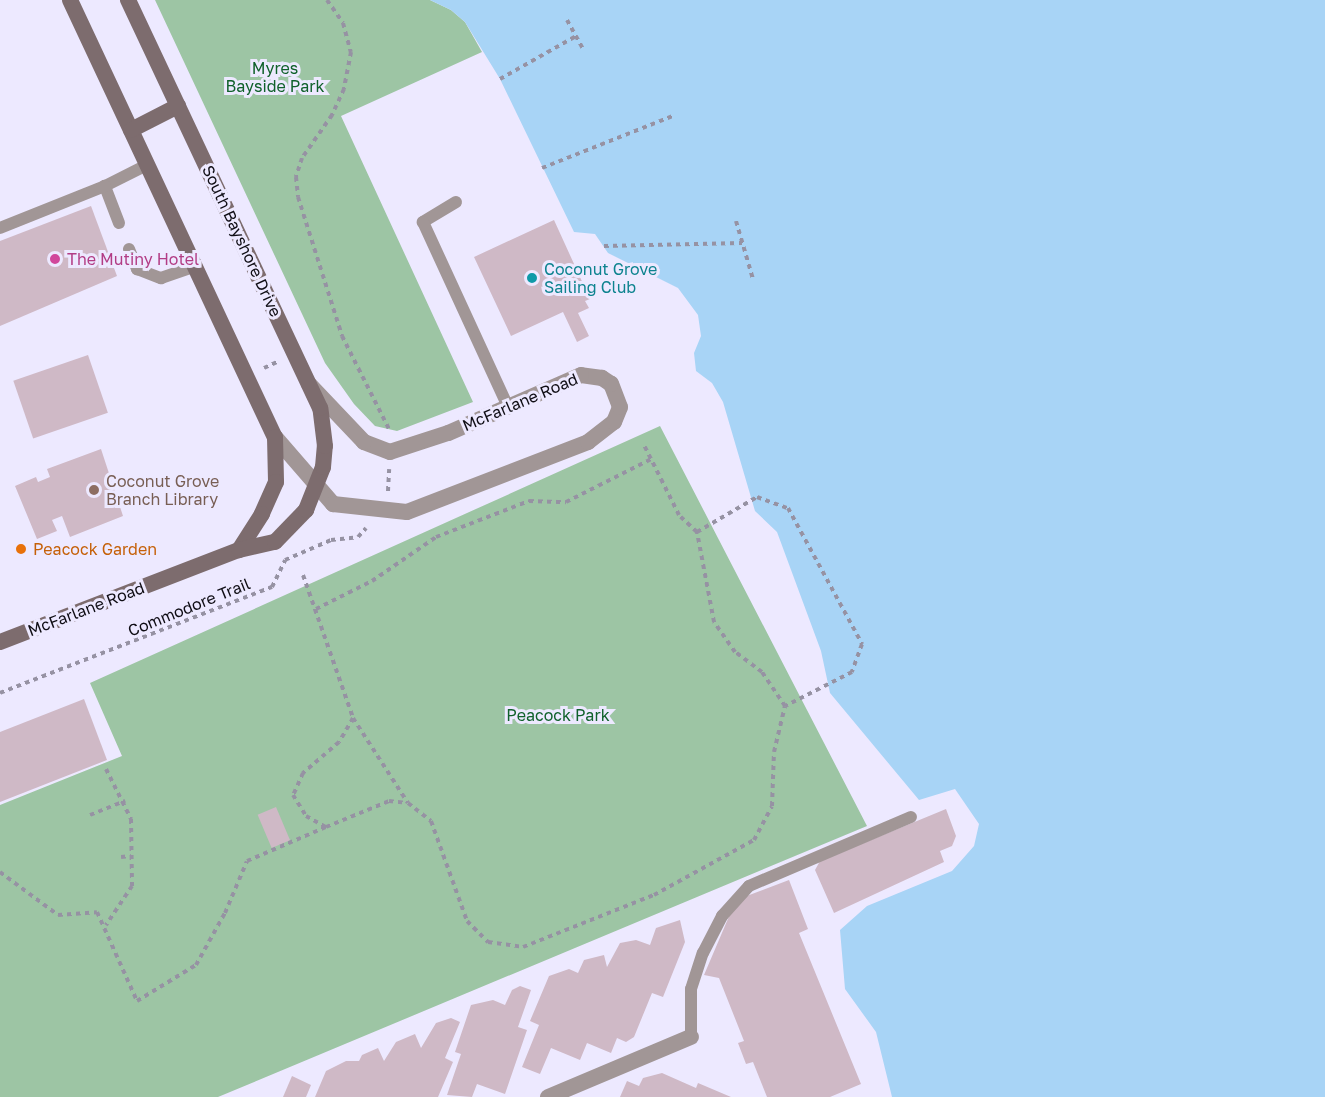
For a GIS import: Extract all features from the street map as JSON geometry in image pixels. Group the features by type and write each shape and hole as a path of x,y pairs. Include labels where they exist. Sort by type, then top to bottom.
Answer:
{"main road":[{"path":"70,0 275,437 276,482 239,550"},
{"name":"South Bayshore Drive","path":"128,0 309,384 324,426 323,467 317,489"},
{"path":"131,130 178,106"},
{"name":"McFarlane Road","path":"0,642 239,550 275,542 306,510 317,489"}],"street":[{"name":"McFarlane Road","path":"275,437 317,489 333,504 407,512 588,442 614,422 620,407 611,384 592,375 581,375 407,449 385,451 364,442 309,384"},
{"path":"548,1097 692,1037"}],"lane":[{"path":"0,228 105,186 147,165"},
{"path":"105,186 119,223"},
{"path":"456,202 423,222 508,407"},
{"path":"129,249 137,269 161,278 195,266"},
{"path":"692,1037 691,989 703,953 722,916 749,886 911,817"}],"path":[{"path":"327,0 343,23 351,52 344,89 332,115 302,158 296,177 298,196 342,336 390,435"},
{"path":"567,20 584,51"},
{"path":"500,79 576,36"},
{"path":"542,168 673,116"},
{"path":"736,220 753,279"},
{"path":"604,246 742,243"},
{"path":"260,369 283,359"},
{"path":"303,575 353,718 408,803 431,821 467,921 488,942 523,947 654,896 754,840 772,806 774,752 785,706 762,672 735,652 714,622 697,532 679,515 643,443"},
{"path":"316,609 372,581 436,537 529,501 567,502 651,459"},
{"path":"387,499 389,464"},
{"path":"697,532 757,497 788,508 862,644 852,672 785,706"},
{"name":"Commodore Trail","path":"0,693 272,587 285,560 331,540 358,537 368,525"},
{"path":"326,827 306,816 293,795 303,773 339,742 353,718"},
{"path":"106,770 125,801 132,828 132,886 106,925"},
{"path":"90,815 125,801"},
{"path":"0,872 58,915 97,912 106,925 137,1001 196,966 225,913 247,861 389,801 408,803"},
{"path":"121,857 131,856"}],"green space":[{"name":"Myres Bayside Park","path":"155,0 430,0 451,10 465,22 482,52 341,116 473,402 397,431 375,426 354,404 325,363"},
{"name":"Peacock Park","path":"660,426 867,826 218,1097 0,1097 0,805 122,756 90,683"}],"water":[{"path":"430,0 1325,0 1325,1097 892,1097 876,1032 845,989 840,930 867,906 952,871 974,846 979,824 955,789 919,800 830,693 821,651 777,532 755,511 723,402 712,383 696,371 694,353 701,336 698,315 678,288 608,253 595,234 574,232 500,79 465,22 451,10"}],"building":[{"name":"The Mutiny Hotel","path":"91,206 117,276 0,326 0,241"},
{"name":"Coconut Grove Sailing Club","path":"554,220 590,299 585,301 589,308 578,313 589,336 577,342 563,312 511,336 474,257"},
{"path":"88,355 108,413 33,438 13,381"},
{"path":"101,449 123,516 70,537 62,516 52,520 57,531 37,539 15,486 36,477 38,482 50,477 47,469"},
{"path":"84,699 107,760 0,802 0,732"},
{"path":"276,807 290,840 272,848 258,815"},
{"path":"946,809 956,836 952,846 940,851 944,862 834,913 815,870 820,861"},
{"path":"789,880 808,929 799,933 861,1084 830,1097 767,1097 753,1062 746,1064 738,1043 744,1041 719,978 704,975 736,900"},
{"path":"680,920 685,942 663,997 652,993 634,1037 626,1042 617,1038 611,1053 587,1043 580,1060 551,1048 540,1074 522,1067 539,1025 530,1021 549,976 569,969 578,973 584,960 604,955 607,967 620,943 636,940 650,945 656,928"},
{"path":"520,986 531,990 518,1027 527,1030 505,1094 477,1084 472,1097 447,1095 461,1054 455,1052 471,1005 493,1000 505,1005 512,990"},
{"path":"451,1018 460,1022 445,1058 453,1062 438,1097 315,1097 326,1071 346,1061 359,1061 362,1055 378,1048 384,1061 396,1042 415,1034 421,1048 436,1023"},
{"path":"662,1073 696,1088 698,1083 731,1097 620,1097 627,1081 639,1086 643,1078"},
{"path":"292,1076 311,1085 306,1097 283,1097"}],"place":[{"name":"The Mutiny Hotel","path":"55,259"},
{"name":"Coconut Grove Sailing Club","path":"532,278"},
{"name":"Coconut Grove Branch Library","path":"94,490"},
{"name":"Peacock Garden","path":"21,549"}]}
